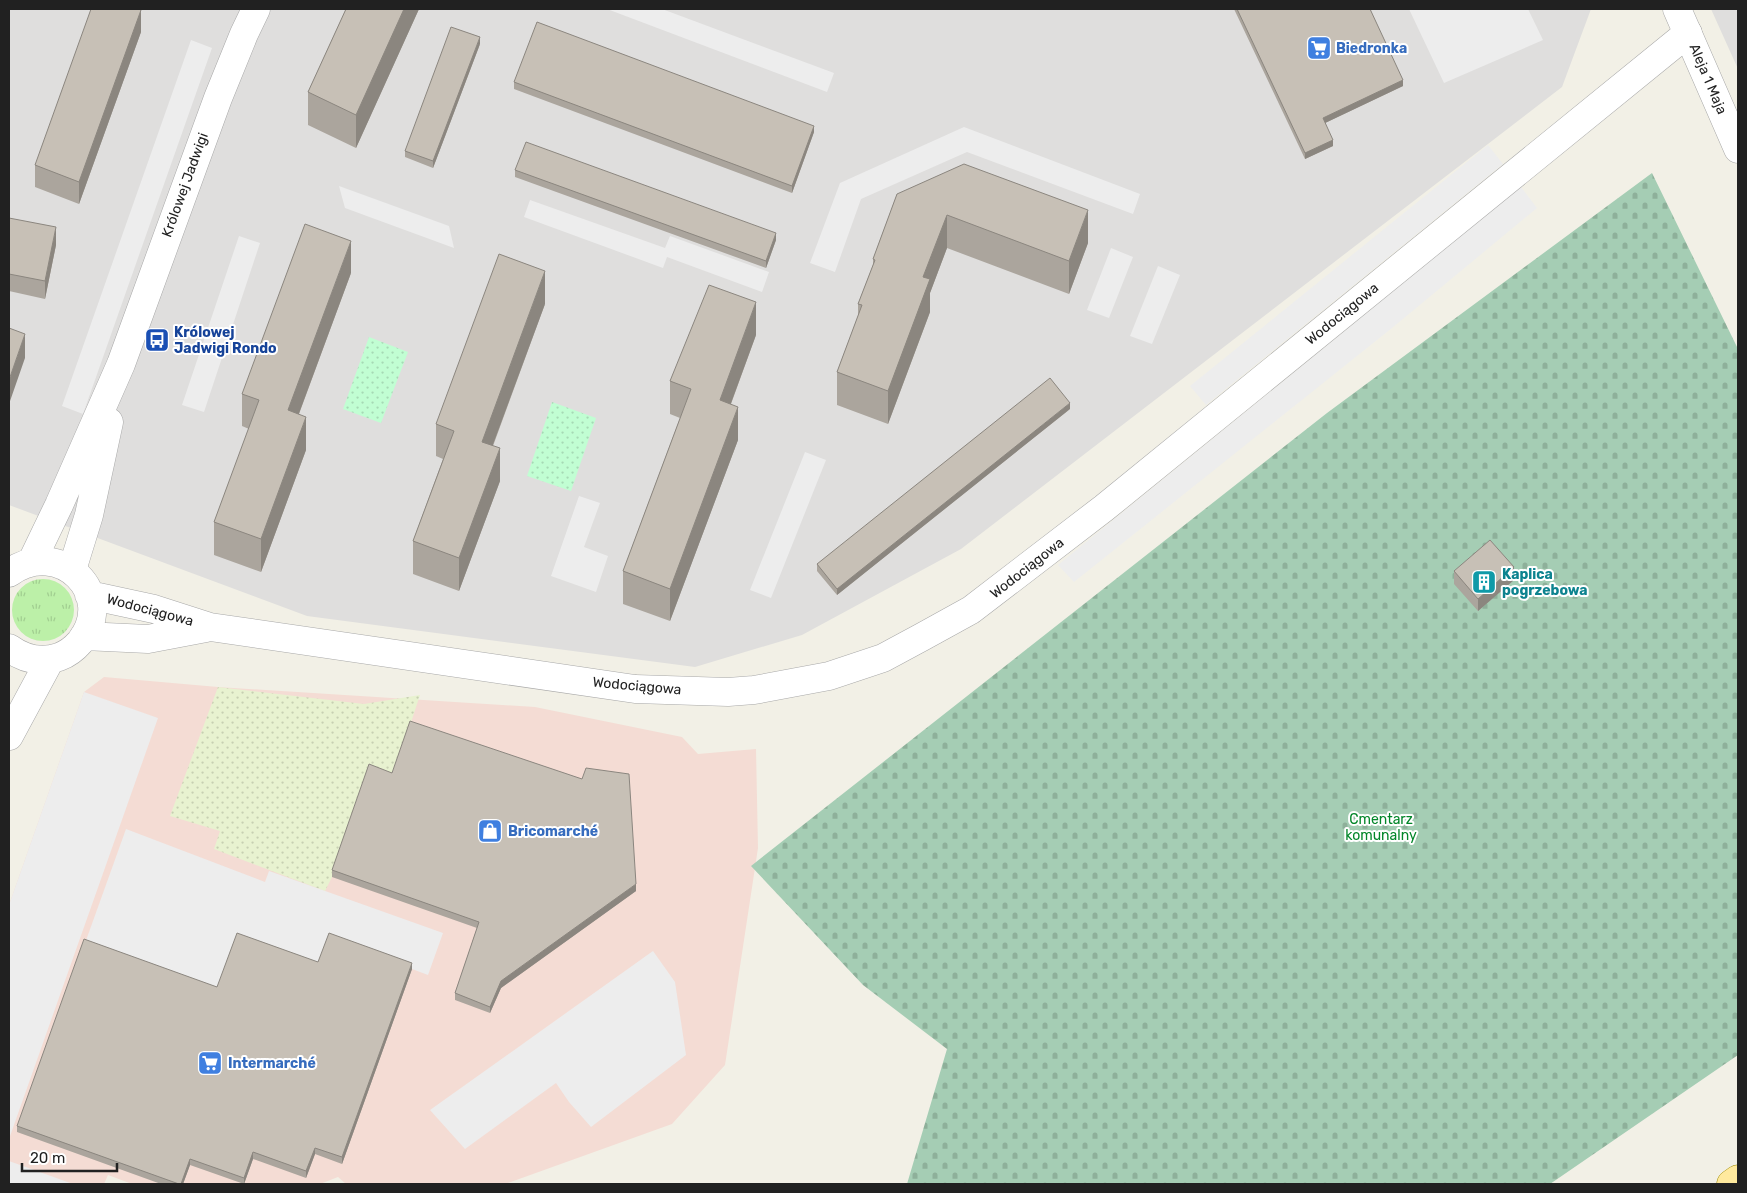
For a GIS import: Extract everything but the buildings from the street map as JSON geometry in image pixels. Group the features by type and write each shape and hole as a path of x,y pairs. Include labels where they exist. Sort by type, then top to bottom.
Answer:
{"main road":[{"path":"1730,1184 1738,1179"}],"street":[{"name":"Królowej Jadwigi","path":"20,567 59,505 121,364 218,98 256,9"},
{"name":"Aleja 1 Maja","path":"1683,16 1738,149"},
{"name":"Wodociągowa","path":"89,595 154,609 210,627 635,689 728,692 754,690 829,676 883,658 972,610 1104,508 1683,16"},
{"name":"Królowej Jadwigi","path":"72,570 89,514 121,364"},
{"path":"9,649 21,656 35,660 50,660 63,656 75,648 84,636 89,627 91,616 92,606 89,595 80,577 72,570 60,563 46,560 20,567"},
{"name":"Wodociągowa","path":"84,636 148,639 210,627"},
{"path":"9,736 50,660"}],"shaded area":[{"path":"9,9 1591,9 1562,87 961,549 802,635 695,667 307,616 9,505"},
{"path":"607,9 662,9 834,73 827,92"},
{"path":"1409,9 1528,9 1543,40 1444,83"},
{"path":"1711,9 1738,9 1738,69"},
{"path":"191,40 212,48 83,414 62,406"},
{"path":"964,127 1140,194 1133,214 967,152 861,199 835,272 810,263 840,183"},
{"path":"1488,145 1503,164 1206,405 1190,386"},
{"path":"339,186 449,226 454,248 345,208"},
{"path":"1521,187 1537,208 1392,328 1074,582 1058,565"},
{"path":"530,200 665,248 670,236 769,272 762,292 667,257 663,268 524,217"},
{"path":"239,236 260,243 204,412 182,405"},
{"path":"1111,248 1133,257 1109,318 1087,310"},
{"path":"1158,266 1180,275 1152,344 1130,336"},
{"path":"805,452 826,460 771,598 750,590"},
{"path":"579,496 600,503 584,547 608,556 596,592 551,576"},
{"path":"104,677 218,687 535,707 682,737 698,754 756,749 758,848 725,1065 672,1124 505,1184 346,1184 338,1177 320,1184 132,1184 108,1175 104,1184 9,1184 9,905 84,692"},
{"path":"84,692 158,718 9,1139 9,905"},
{"path":"126,829 265,882 269,871 443,933 428,975 412,969 318,969 217,994 84,946"},
{"path":"653,951 675,982 686,1055 591,1127 569,1102 556,1083 465,1149 430,1110"},
{"path":"9,1161 73,1184 9,1184"}],"green space":[{"name":"Cmentarz komunalny","path":"1652,173 1738,349 1738,1055 1550,1184 907,1184 947,1049 863,985 751,866 1327,413"},
{"path":"369,337 408,352 381,423 343,409"},
{"path":"552,402 596,418 571,491 527,476"},
{"path":"43,579 55,581 65,588 72,598 74,610 72,622 65,632 55,639 43,641 31,639 21,632 14,622 12,610 14,598 21,588 31,581"},
{"path":"218,687 364,704 420,695 392,780 325,891 214,849 220,831 170,816"}],"place":[{"name":"Biedronka","path":"1319,48"},
{"name":"Królowej Jadwigi Rondo","path":"157,340"},
{"name":"Kaplica pogrzebowa","path":"1484,582"},
{"name":"Bricomarché","path":"490,831"},
{"name":"Intermarché","path":"210,1063"}]}
